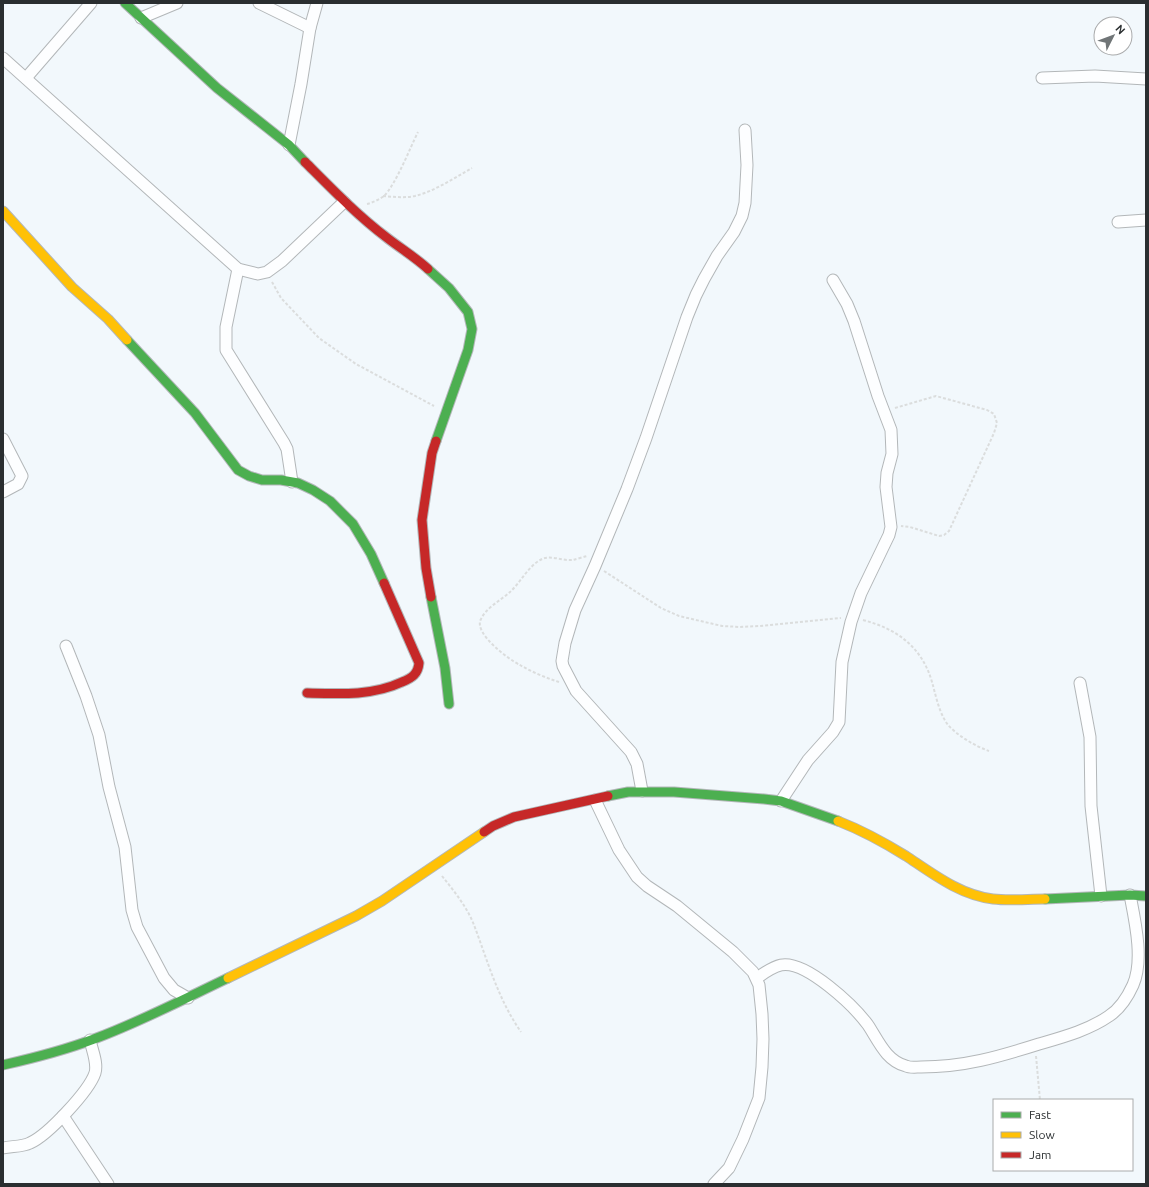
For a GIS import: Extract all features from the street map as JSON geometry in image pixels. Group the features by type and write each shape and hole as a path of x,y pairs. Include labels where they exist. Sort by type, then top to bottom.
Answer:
{"street":[{"path":"26,78 91,3"},
{"path":"125,3 217,88 289,145 348,206 386,237 421,262 449,288 468,312 472,329 468,350 432,453 422,520 426,568 445,668 449,704"},
{"path":"147,3 152,13"},
{"path":"141,18 177,3"},
{"path":"259,3 310,28"},
{"path":"289,145 310,28 317,3"},
{"path":"3,58 238,269 258,274 267,272 348,206"},
{"path":"1042,78 1095,76 1144,82"},
{"path":"642,791 637,764 632,752 574,688 563,664 565,642 574,610 595,566 627,489 696,295 707,273 734,232 742,216 745,203 747,165 745,130"},
{"path":"3,211 72,287 108,319 195,413 238,470 249,476 262,480 281,480 298,483 313,490 330,501 353,524 371,554 419,663 419,671 416,675 388,688 363,694 307,694"},
{"path":"1118,222 1146,220"},
{"path":"238,269 226,327 226,350 287,449 292,482"},
{"path":"780,801 808,760 833,732 839,722 842,662 852,618 889,535 891,527 886,487 892,454 892,430 878,396 848,304 833,280"},
{"path":"3,439 22,476 18,484 3,492"},
{"path":"66,646 86,696 99,735 109,787 125,847 132,910 137,927 164,978 174,990 188,998"},
{"path":"1080,683 1090,737 1091,806 1101,896"},
{"path":"3,1065 46,1055 90,1040 188,998 356,916 382,901 493,826 514,817 628,792 642,791 711,794 780,801 850,826 904,855 949,884 969,893 992,899 1009,900 1130,895 1146,896"},
{"path":"594,800 619,850 637,877 647,886 677,906 733,952 757,978 761,994 763,1039 759,1098 743,1139 729,1168 714,1184"},
{"path":"757,978 774,968 785,964 793,965 815,976 849,1003 862,1018 884,1051 891,1058 906,1067 942,1067 976,1062 1037,1045 1081,1030 1109,1016 1123,1002 1133,984 1137,959 1136,927 1130,895"},
{"path":"3,1148 31,1143 52,1127 63,1116 90,1083 95,1074 96,1066 90,1040"},
{"path":"63,1116 108,1184"}],"path":[{"path":"348,206 370,204 383,196 395,180 418,132"},
{"path":"383,196 415,196 435,188 472,168"},
{"path":"267,272 281,298 319,338 356,364 445,413"},
{"path":"884,411 936,396 987,410 994,414 997,418 994,433 983,459 949,531 944,535 939,536 910,527 891,527"},
{"path":"574,688 520,666 507,657 489,641 482,632 480,620 488,610 511,591 528,571 540,560 544,558 572,560 593,554 602,548"},
{"path":"595,566 661,608 679,616 722,626 760,626 852,618 875,623 893,631 908,642 918,653 929,672 942,716 949,726 963,737 989,751"},
{"path":"434,865 465,907 474,924 496,986 506,1009 521,1032"},
{"path":"1037,1045 1036,1059 1039,1074 1040,1099"}],"traffic: fast":[{"path":"125,3 217,88 289,145 305,162"},
{"path":"428,269 449,288 468,312 472,329 468,350 436,441"},
{"path":"127,340 195,413 238,470 249,476 262,480 281,480 298,483 313,490 330,501 353,524 371,554 384,583"},
{"path":"431,597 445,668 449,704"},
{"path":"608,796 628,792 674,792 764,799 781,801 838,821"},
{"path":"1045,899 1130,895 1146,896"},
{"path":"3,1065 49,1054 94,1039 145,1018 228,978"}],"traffic: slow":[{"path":"3,211 72,287 108,319 127,340"},
{"path":"838,821 881,842 906,856 947,883 969,893 999,900 1045,899"},
{"path":"228,978 356,916 382,901 484,832"}],"traffic: jam":[{"path":"305,162 365,220 428,269"},
{"path":"431,597 426,568 422,520 432,453 436,441"},
{"path":"307,693 331,694 379,690 391,687 412,677 416,673 419,663 384,583"},
{"path":"484,832 493,826 514,817 608,796"}]}
